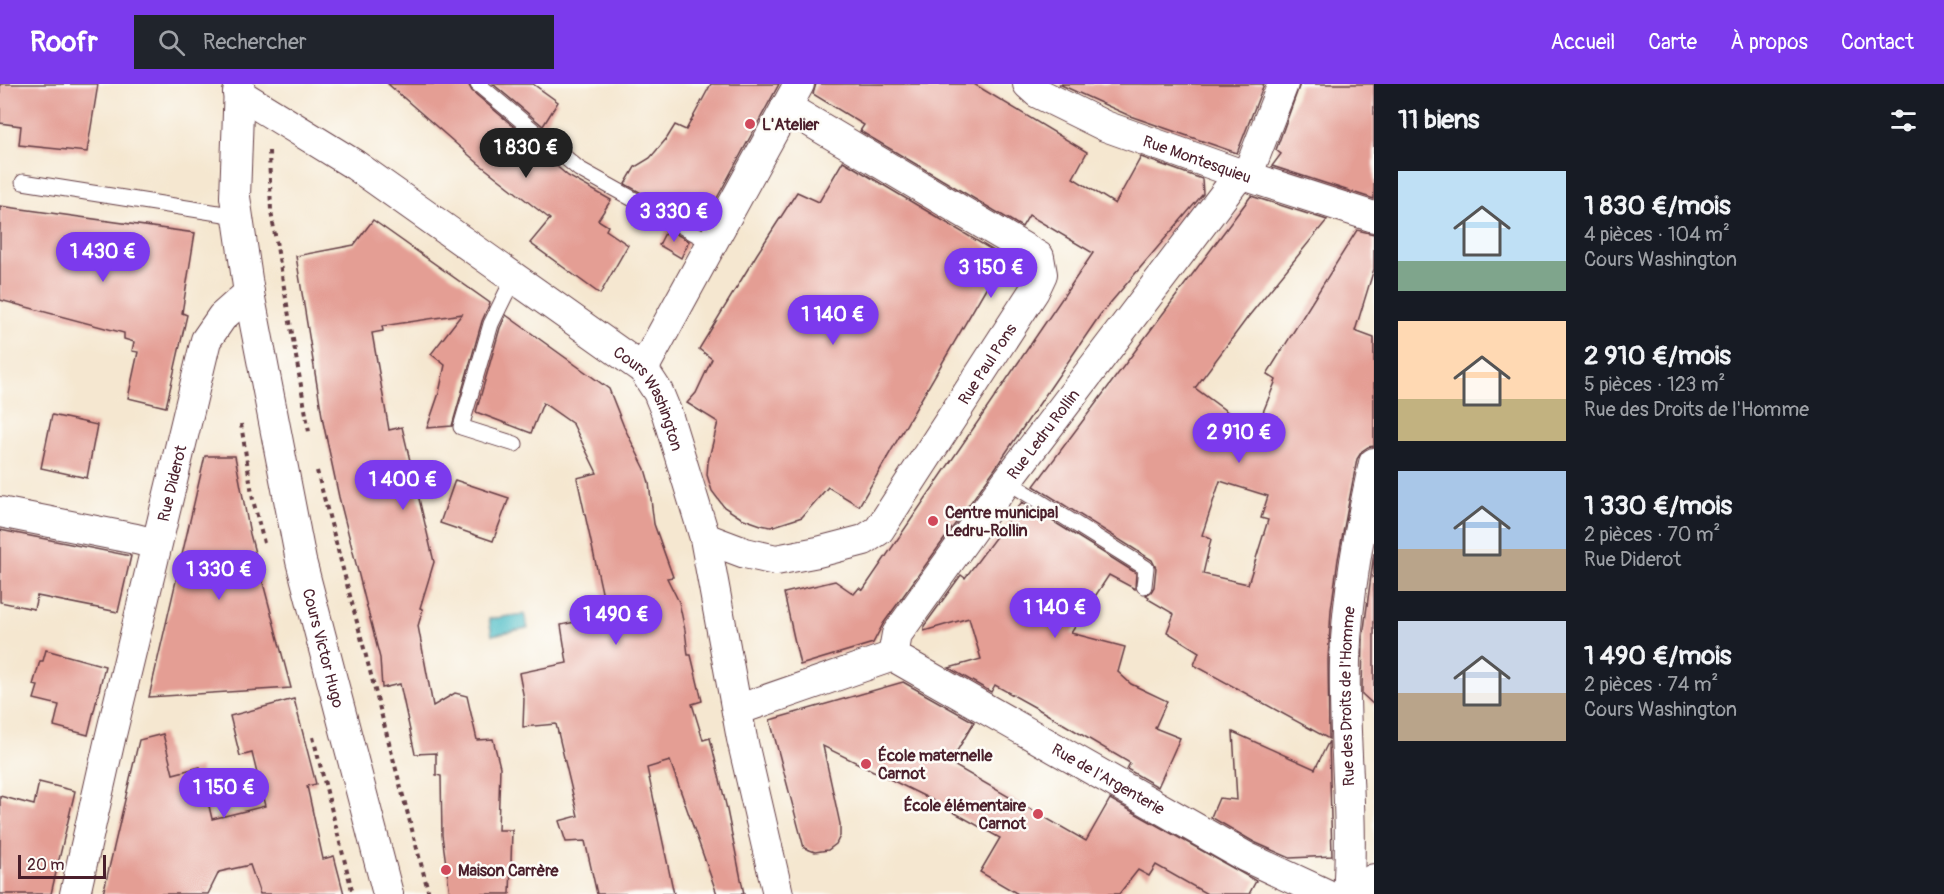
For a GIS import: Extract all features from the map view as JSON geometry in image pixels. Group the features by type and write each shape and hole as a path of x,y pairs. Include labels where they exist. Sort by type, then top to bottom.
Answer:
{"street":[{"name":"Rue Ledru Rollin","path":"894,656 897,634 1007,481 1244,175 1283,84"},
{"name":"Rue Montesquieu","path":"1036,87 1105,126 1244,175 1374,217"},
{"path":"238,88 235,197 249,293"},
{"name":"Cours Washington","path":"238,88 268,110 355,165 643,369 658,392 667,414 705,538 742,739 778,894"},
{"path":"643,369 793,96"},
{"name":"Rue Paul Pons","path":"705,538 745,553 776,560 864,540 879,530 1034,291 1042,274 1040,257 793,96"},
{"name":"Rue Diderot","path":"75,894 206,340 222,317 249,293"},
{"name":"Cours Victor Hugo","path":"249,293 301,561 388,894"},
{"name":"Rue des Droits de l'Homme","path":"1350,894 1345,662 1349,607 1372,479"},
{"path":"0,512 156,544"},
{"path":"737,710 894,656"},
{"name":"Rue de l'Argenterie","path":"894,656 1246,857 1326,894"},
{"path":"1350,894 1374,879"}],"lane":[{"path":"478,84 579,169 712,243"},
{"path":"23,182 237,216"},
{"path":"514,277 491,324 461,427 515,444"},
{"path":"1007,481 1146,568 1144,586"}],"path":[{"path":"268,110 271,212 311,441"},
{"path":"315,464 429,894"}],"water":[{"path":"524,614 528,628 492,635 489,619"}],"building":[{"path":"0,84 98,84 87,152 19,145 21,126 0,123"},
{"path":"388,84 468,84 472,91 568,176 611,200 598,220 608,226 606,230 628,245 600,294 530,243 550,219 478,163"},
{"path":"493,84 533,84 558,102 543,126"},
{"path":"711,84 779,84 705,220 698,224 625,184 635,167 650,158 675,125 686,130"},
{"path":"816,84 974,84 1087,152 1073,178 1115,204 1141,157 1202,179 1203,194 1100,315 994,470 883,624 873,643 800,665 784,593 835,581 854,594 859,588 863,590 1093,253 1029,215 1022,227 860,131 864,125 813,94"},
{"path":"1059,84 1264,84 1237,153 1130,116"},
{"path":"1300,84 1374,84 1374,199 1272,166 1281,154 1276,150"},
{"path":"843,161 1004,257 859,506 828,487 802,517 771,527 761,525 741,518 724,507 712,491 707,475 708,462 718,422 687,403 696,393 712,359 699,349 797,192 819,202"},
{"path":"1251,196 1327,220 1248,317 1195,388 1255,432 1276,380 1267,374 1357,230 1374,234 1374,269 1355,331 1374,338 1374,446 1362,451 1357,459 1338,559 1331,610 1328,660 1329,739 1194,665 1199,652 1167,632 1174,614 1148,599 1146,595 1154,587 1156,568 1152,560 1034,486","holes":["1220,481 1268,496 1261,518 1268,520 1248,584 1203,574 1211,539 1202,535"]},
{"path":"0,206 195,233 182,313 187,315 166,407 128,398 138,352 132,351 134,342 124,339 124,333 0,300"},
{"path":"373,220 490,303 482,321 452,426 427,428 439,393 445,365 431,354 462,314 382,326 383,331 372,333 389,430 402,427 434,562 420,608 423,609 418,626 433,706 455,693 467,696 477,740 493,739 500,767 498,830 512,830 510,894 450,894 442,835 441,776 436,775 436,753 415,754 400,684 382,688 380,658 339,497 323,422 296,256 354,245"},
{"path":"667,229 689,241 681,258 659,245"},
{"path":"506,315 609,389 624,427 645,469 654,524 673,577 667,578 679,602 688,655 691,655 702,701 692,704 703,740 710,738 744,894 717,894 670,761 647,768 674,894 597,894 585,841 566,842 559,821 578,816 556,724 523,727 524,699 519,673 567,663 561,625 607,615 577,478 597,473 573,424 543,403 531,433 476,412 500,328"},
{"path":"52,415 97,425 87,478 41,468"},
{"path":"205,456 235,456 250,534 291,688 149,697"},
{"path":"455,480 509,498 493,541 440,523"},
{"path":"1022,502 1136,573 1135,589 1109,575 1071,633 1125,647 1118,672 1131,684 1167,701 1155,728 1180,738 1158,787 1127,769 1130,763 1038,709 995,685 991,692 949,668 981,659 969,618 924,631 924,626 961,575 965,578"},
{"path":"0,530 131,556 118,612 37,596 34,609 0,602"},
{"path":"1374,553 1374,705 1362,694 1362,690 1363,637"},
{"path":"46,650 105,666 88,735 54,726 59,705 34,699 38,686 33,685"},
{"path":"903,682 974,722 950,763 1086,841 1110,799 1256,881 1249,894 1207,894 1156,865 1149,876 1138,870 1119,894 1018,894 980,872 1000,838 930,799 823,746 840,824 840,836 836,844 828,850 815,852 804,848 770,720"},
{"path":"294,699 316,784 307,786 323,859 334,856 344,894 260,894 250,865 219,872 208,894 103,894 139,740 163,734 173,774 200,767 212,819 265,806 252,753 240,756 230,716"},
{"path":"1233,732 1315,769 1329,741 1332,856 1290,858 1254,842 1211,817 1219,798 1237,800"},
{"path":"39,782 75,791 51,894 0,894 0,796 34,805"}],"place":[{"name":"L'Atelier","path":"750,124"},
{"name":"Centre municipal Ledru-Rollin","path":"933,521"},
{"name":"École maternelle Carnot","path":"866,764"},
{"name":"École élémentaire Carnot","path":"1038,814"},
{"name":"Maison Carrère","path":"446,870"}]}
